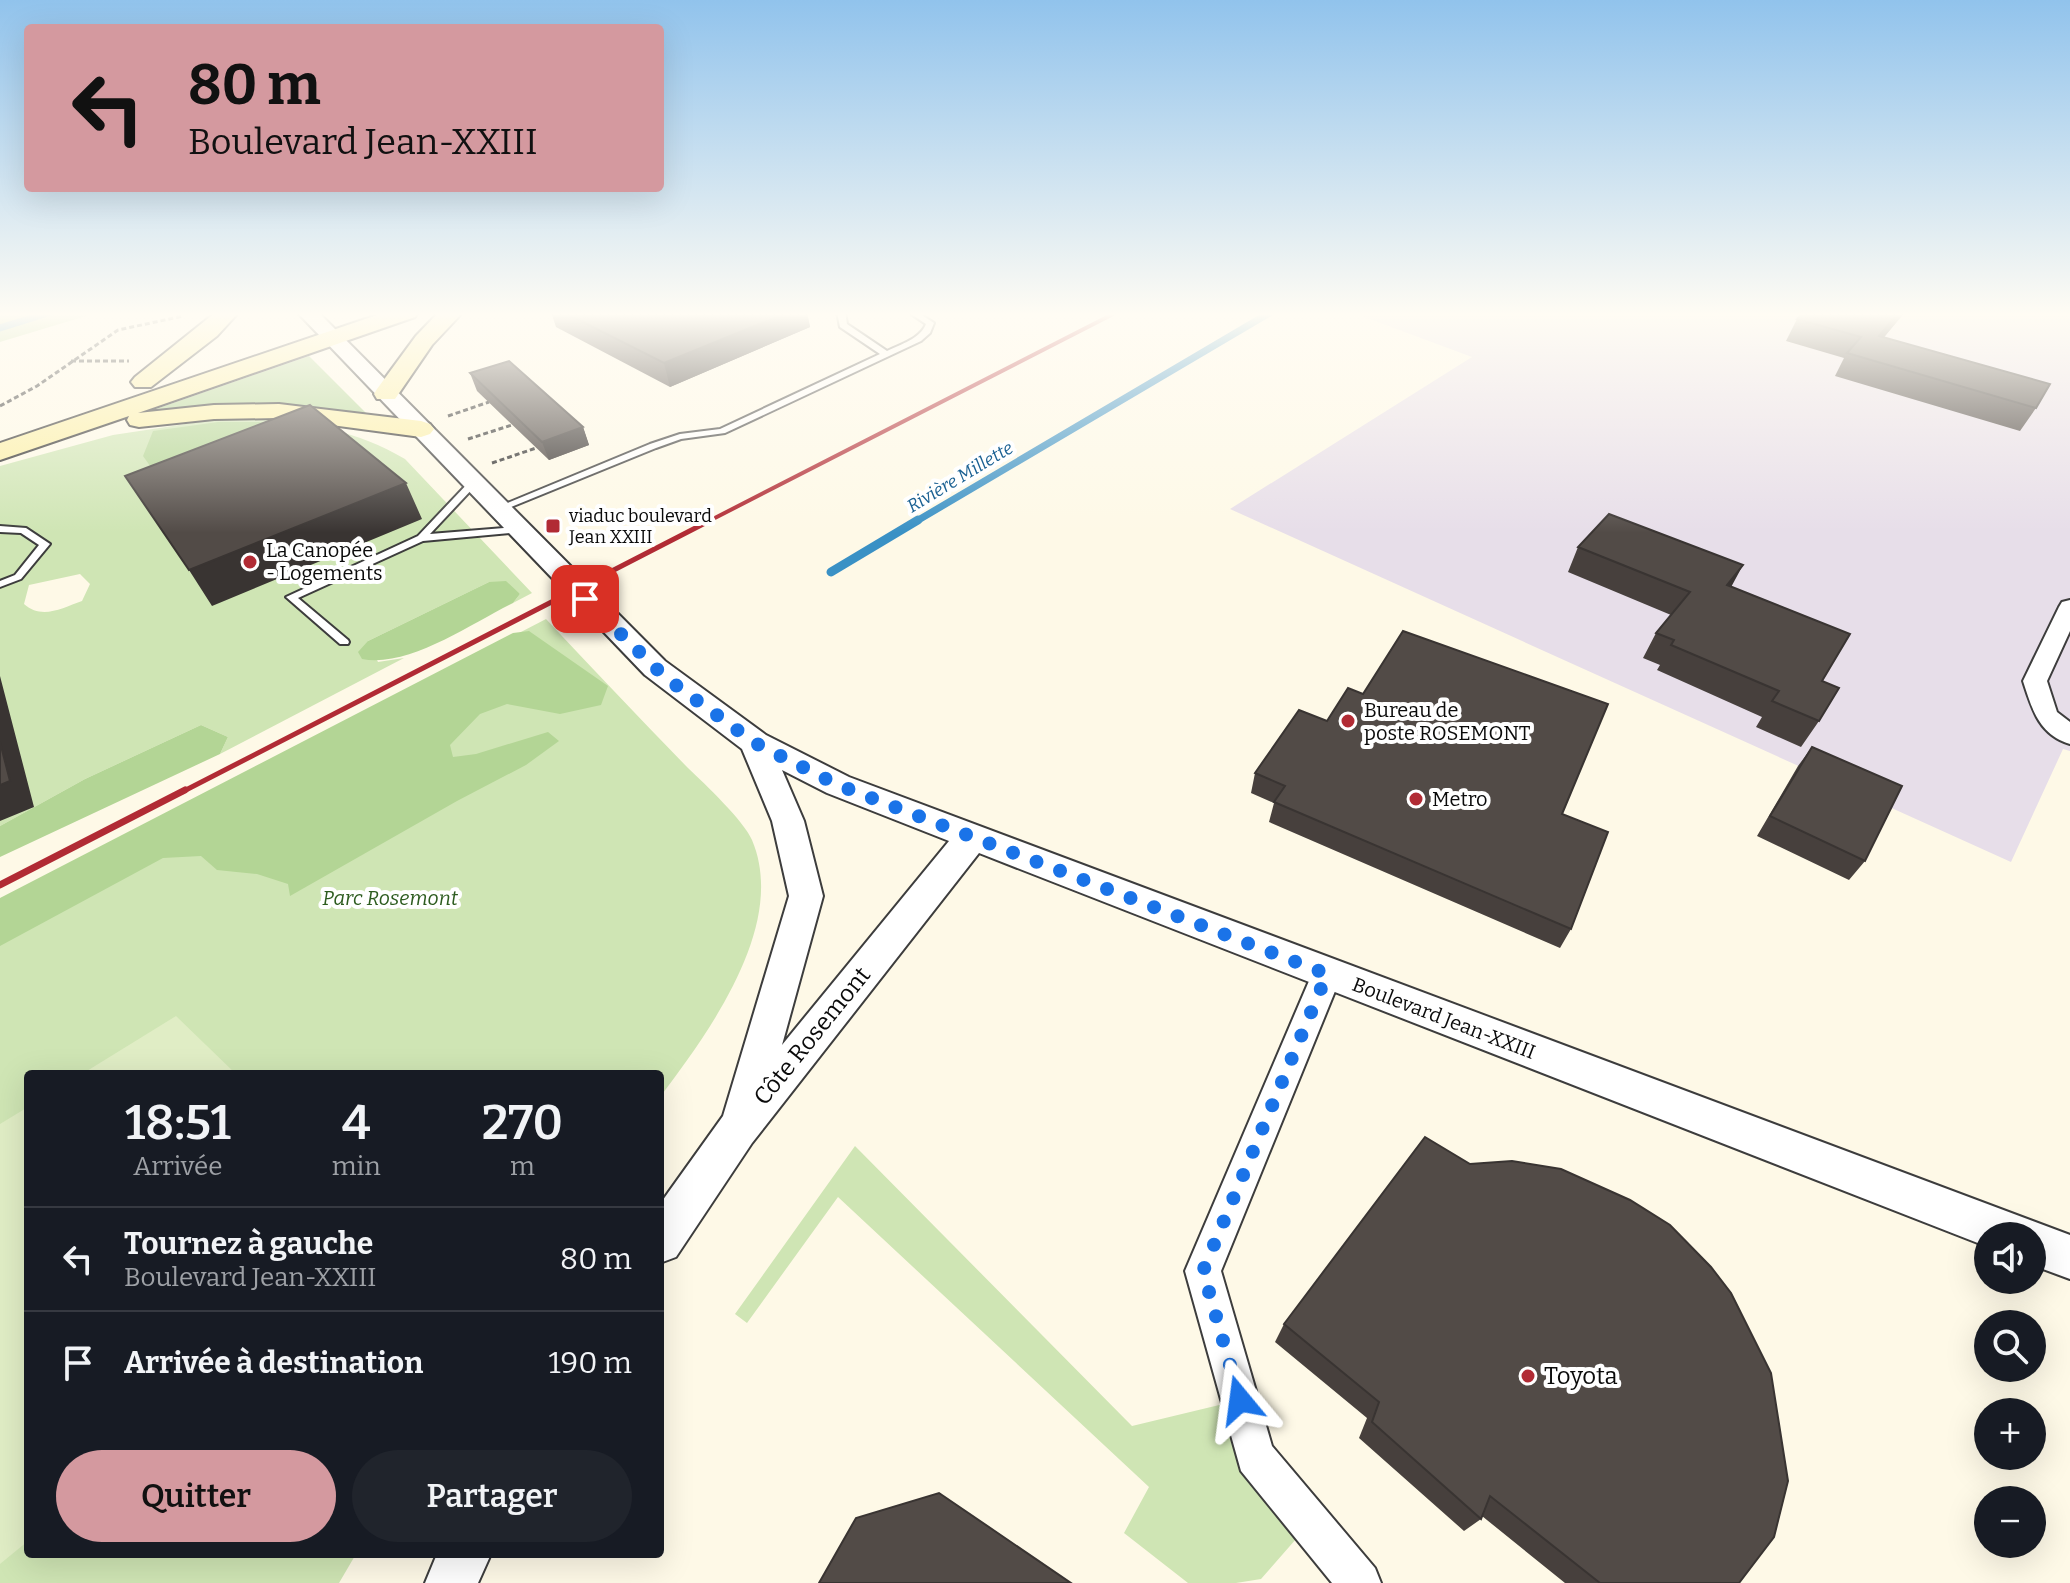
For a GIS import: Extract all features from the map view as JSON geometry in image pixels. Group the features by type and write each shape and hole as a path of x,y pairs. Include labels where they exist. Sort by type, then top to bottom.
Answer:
{"main road":[{"path":"0,430 108,386"},
{"path":"0,452 78,425 171,386"},
{"path":"386,394 393,386"},
{"path":"78,425 200,413 267,411 303,412 421,429"}],"street":[{"name":"Boulevard Jean-XXIII","path":"378,386 421,429 482,473 498,509 655,668 693,700 755,743 838,785 1978,1222"},
{"path":"2070,607 2035,681 2046,716 2070,735"},
{"path":"738,1129 806,896 788,821 755,743"},
{"name":"Côte Rosemont","path":"664,1235 738,1129 972,837"},
{"path":"1327,974 1203,1271 1255,1457 1360,1583"},
{"path":"2046,1248 2070,1257"},
{"path":"451,1583 463,1558"}],"lane":[{"path":"498,509 653,446 680,437 722,431 818,386"},
{"path":"421,538 482,473"},
{"path":"0,529 23,530 45,544 18,577 0,584"},
{"path":"344,642 291,597 421,538 517,530"}],"path":[{"path":"0,406 37,386"},
{"path":"448,416 489,402"},
{"path":"468,439 512,425"},
{"path":"482,473 536,448"}],"shaded area":[{"path":"1426,386 2070,386 2070,751 2063,749 2011,862 1230,509"}],"green space":[{"path":"223,386 339,386 367,414 259,405 150,411"},
{"path":"219,419 244,419 292,422 361,438 405,459 532,593 513,603 520,594 489,582 368,641 378,662 404,658 220,754 228,737 201,725 85,779 0,826 0,466 113,435","holes":["80,574 90,584 82,601 60,609 45,612 24,604 29,585"]},
{"path":"218,422 283,422 153,470 143,456 153,431"},
{"path":"506,581 520,594 513,603 439,642 419,651 380,660 362,659 358,652 368,641 489,582"},
{"name":"Parc Rosemont","path":"546,619 741,823 752,840 760,873 760,907 752,942 738,976 720,1010 664,1091 664,1070 24,1070 24,1558 354,1558 339,1583 0,1583 0,903"},
{"path":"529,631 608,686 601,705 560,714 507,704 480,714 450,745 453,757 476,754 548,732 559,741 526,765 290,896 288,884 257,874 217,870 201,856 163,858 0,946 0,898 513,633"},
{"path":"201,725 228,737 220,754 0,857 0,826 85,779"},
{"path":"176,1016 232,1070 88,1070"},
{"path":"24,1109 24,1544 0,1564 0,1124"},
{"path":"855,1146 1132,1426 1240,1400 1310,1523 1261,1579 1236,1583 1188,1583 1124,1533 1149,1487 838,1197 747,1323 735,1314"}],"building":[{"path":"483,386 537,386 583,427 542,442"},
{"path":"1960,386 2049,386 2036,408"},
{"path":"310,405 406,483 189,570 125,476"},
{"path":"1609,514 1743,565 1727,585 1850,634 1822,681 1839,688 1819,721 1772,701 1779,691 1671,645 1674,640 1656,633 1690,592 1578,547"},
{"name":"Metro","path":"1403,631 1608,704 1562,814 1608,832 1571,929 1274,802 1285,786 1255,773 1299,710 1327,721 1348,688 1363,694"},
{"path":"0,742 10,781 0,785"},
{"path":"1812,747 1902,786 1865,861 1770,816"},
{"name":"Toyota","path":"1425,1137 1470,1164 1512,1161 1561,1169 1630,1200 1670,1225 1711,1267 1731,1293 1771,1373 1788,1481 1774,1537 1739,1583 1600,1583 1490,1496 1481,1519 1372,1422 1379,1402 1284,1324"},
{"path":"939,1493 1071,1583 819,1583 856,1518"}],"waterway":[{"name":"Rivière Millette","path":"915,522 1146,386"},
{"name":"Rivière Millette","path":"831,572 918,520"}],"railway":[{"path":"707,522 973,386"},
{"path":"182,792 711,520"},
{"path":"0,885 185,790"}],"place":[{"name":"viaduc boulevard Jean XXIII","path":"553,526"},
{"name":"La Canopée - Logements","path":"250,562"},
{"name":"Bureau de poste ROSEMONT","path":"1348,721"},
{"name":"Metro","path":"1416,799"},
{"name":"Toyota","path":"1528,1376"}],"route":[{"path":"585,599 630,645 693,700 755,743 838,785 1327,974 1203,1271 1240,1400"}]}
